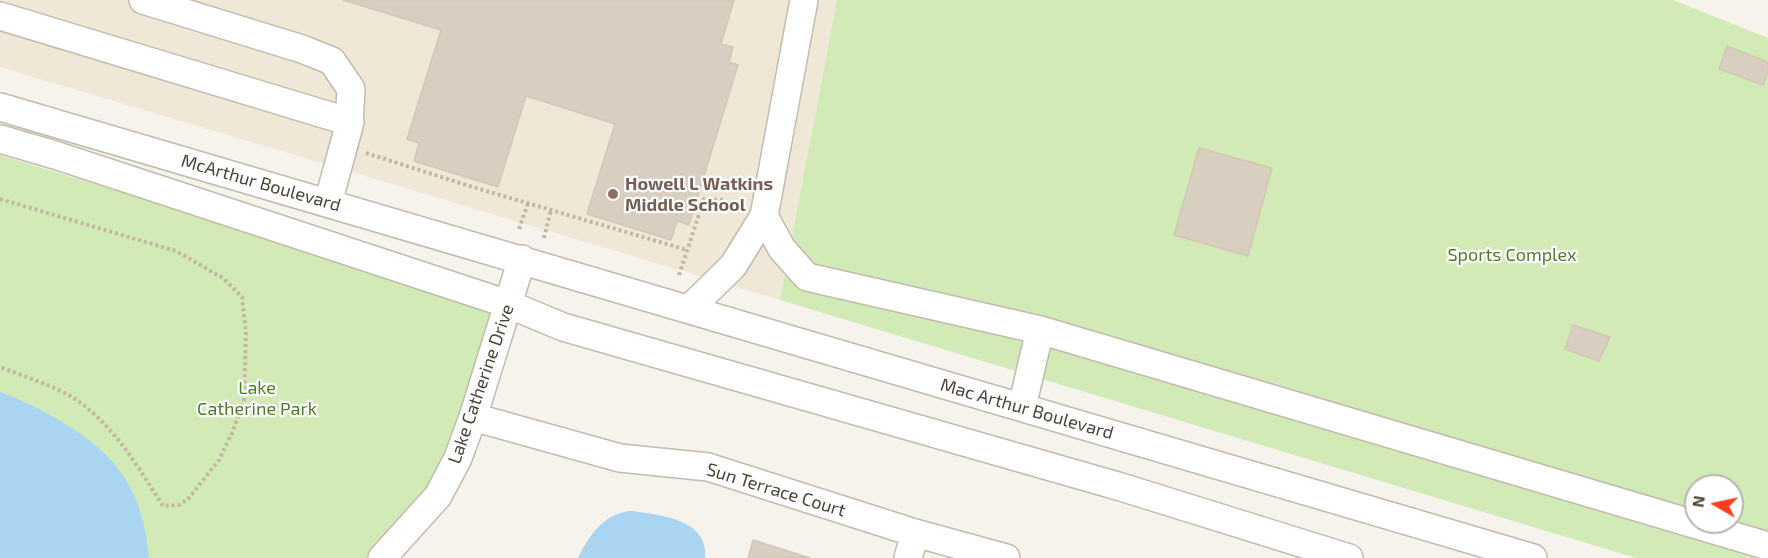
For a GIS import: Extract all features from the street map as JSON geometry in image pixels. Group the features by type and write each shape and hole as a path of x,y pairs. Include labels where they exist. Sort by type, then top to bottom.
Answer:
{"street":[{"path":"143,0 302,49 332,61 351,89 350,122 328,203"},
{"path":"689,309 733,266 764,216 804,0"},
{"path":"0,16 350,122"},
{"name":"McArthur Boulevard","path":"0,107 522,259"},
{"name":"McArthur Boulevard","path":"0,139 508,304"},
{"path":"764,216 782,249 807,277 1040,330 1765,546"},
{"name":"Lake Catherine Drive","path":"382,558 438,496 458,458 522,259"},
{"name":"Mac Arthur Boulevard","path":"522,259 1533,558"},
{"path":"508,304 563,327 1120,487 1349,558"},
{"path":"1022,407 1040,330"},
{"name":"Sun Terrace Court","path":"473,417 620,458 708,467 912,545 1006,558"}],"path":[{"path":"359,150 687,250"},
{"path":"0,199 176,251 223,278 242,297 246,332 244,401 219,460 188,499 179,506 163,506 119,440 89,409 70,396 0,367"},
{"path":"679,275 704,199 723,200"},
{"path":"519,229 528,203"},
{"path":"544,238 551,210"}],"shaded area":[{"name":"Howell L Watkins Middle School","path":"0,0 837,0 780,300 0,67"}],"green space":[{"name":"Sports Complex","path":"837,0 1673,0 1768,38 1768,558 1636,558 780,300"},
{"name":"Lake Catherine Park","path":"0,155 500,308 433,493 379,558 143,558 0,398"}],"water":[{"path":"0,392 62,422 82,435 113,462 134,494 146,534 149,558 0,558"},
{"path":"630,511 667,517 691,527 699,535 704,545 705,558 578,558 598,527 620,513"}],"building":[{"path":"343,0 734,0 721,44 733,47 729,62 738,65 689,225 677,221 671,240 587,214 615,124 526,96 498,187 414,161 419,143 407,139 441,30"},
{"path":"1727,46 1768,62 1768,72 1763,85 1719,69"},
{"path":"1199,148 1272,168 1248,256 1174,235"},
{"path":"1573,325 1610,337 1599,361 1565,349"},
{"path":"753,540 810,558 748,558"}],"place":[{"name":"Howell L Watkins Middle School","path":"613,194"}]}
